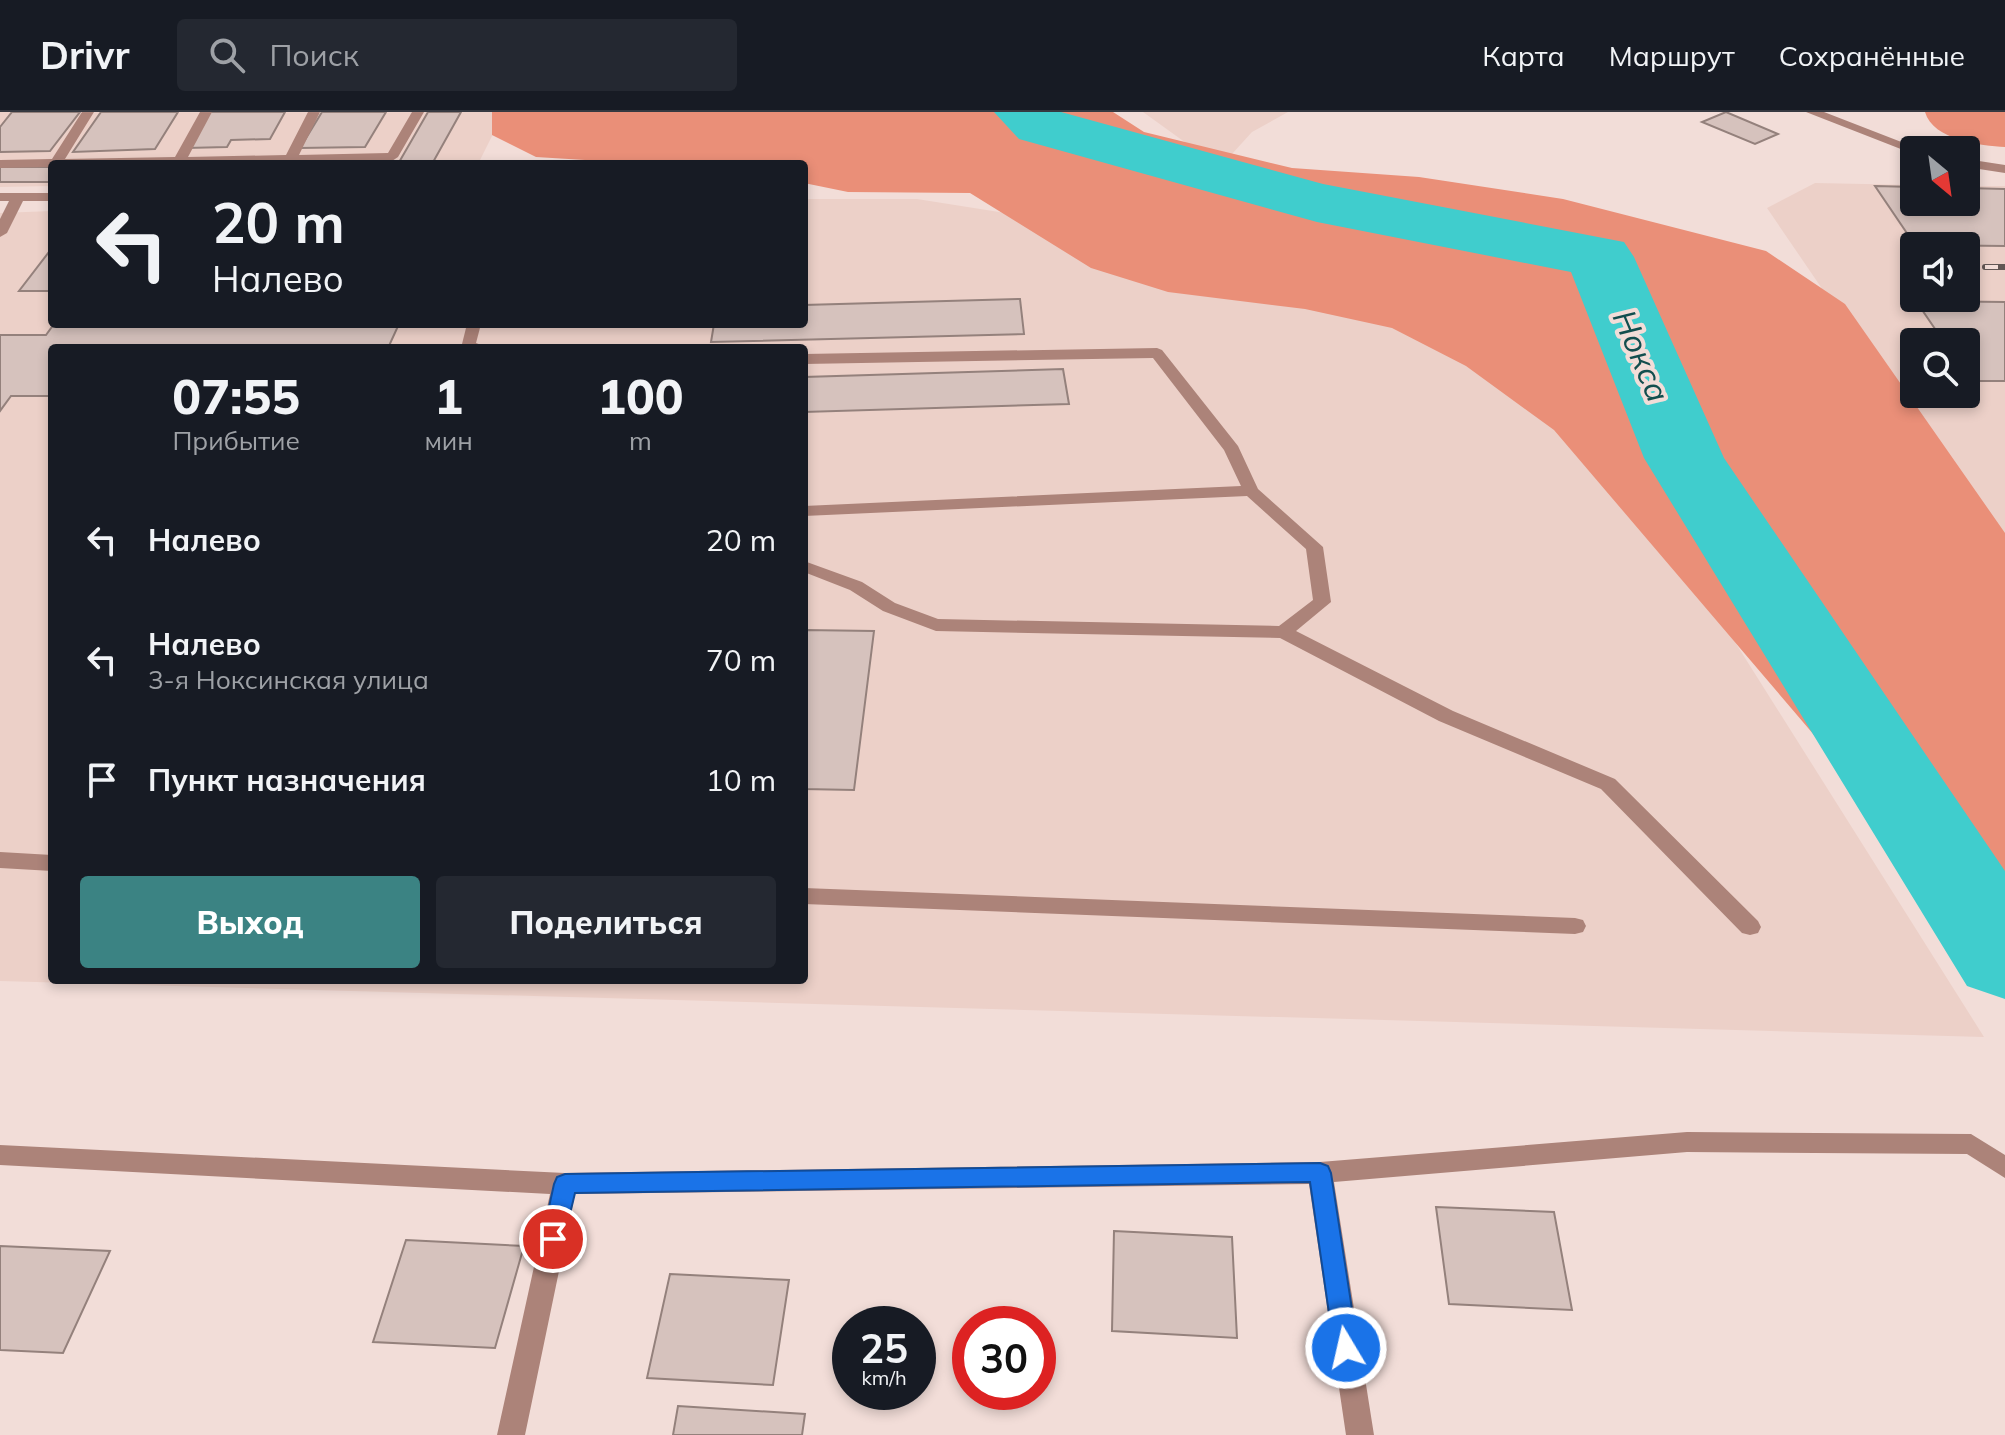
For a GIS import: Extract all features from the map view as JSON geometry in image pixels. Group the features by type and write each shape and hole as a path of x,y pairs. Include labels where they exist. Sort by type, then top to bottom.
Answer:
{"street":[{"path":"58,160 88,112"},
{"path":"206,112 180,160 392,157 418,112"},
{"path":"290,159 314,112"},
{"path":"1812,112 1900,144"},
{"path":"0,164 48,162"},
{"path":"1980,165 2005,169"},
{"path":"0,197 48,197"},
{"path":"0,233 18,197"},
{"path":"808,359 1157,353 1232,449 1251,491 1314,547 1322,602 1283,632"},
{"path":"808,511 1251,491"},
{"path":"808,568 856,586 889,607 936,625 1283,632 1446,716 1608,784 1750,927"},
{"path":"0,860 48,863"},
{"path":"808,896 1575,926"},
{"path":"0,1155 565,1184 1320,1173 1687,1142 1971,1144 2005,1168"},
{"path":"1320,1173 1360,1435"},
{"path":"511,1435 565,1184"}],"shaded area":[{"path":"0,112 504,112 480,160 48,160 48,186 0,187"},
{"path":"492,112 1113,112 1144,132 1292,168 1419,177 1563,199 1766,251 1845,304 1900,383 1900,408 1918,408 2005,533 2005,922 1940,842 1820,742 1554,430 1466,366 1392,328 1305,309 1168,292 1091,268 970,193 848,192 808,184 808,160 585,160 536,157 492,135"},
{"path":"1143,112 1288,112 1252,132 1232,154 1193,148"},
{"path":"1925,112 2005,112 2005,147 1980,144 1980,136 1950,136 1930,122"},
{"path":"1815,183 1900,185 1900,216 1980,216 1980,186 2005,186 2005,557 1903,408 1980,408 1980,328 1900,328 1900,403 1767,208"},
{"path":"808,199 917,199 1515,293 1984,1037 106,984 808,984 808,344 48,344 48,982 0,981 0,213 48,211 48,328 808,328"}],"building":[{"path":"12,112 80,112 50,151 0,152 0,127"},
{"path":"101,112 178,112 155,149 73,152"},
{"path":"209,112 285,112 270,139 231,140 227,147 187,148"},
{"path":"322,112 386,112 365,147 300,148"},
{"path":"428,112 461,112 434,160 400,160"},
{"path":"1726,112 1778,134 1755,144 1702,122"},
{"path":"0,167 48,167 48,182 0,182"},
{"path":"1875,186 1900,187 1900,216 1980,216 1980,188 2005,189 2005,246 1980,246 1980,232 1906,232"},
{"path":"48,253 48,291 19,291"},
{"path":"1020,299 1024,334 711,342 713,328 808,328 808,305"},
{"path":"1980,302 2005,302 2005,381 1980,381 1980,328 1934,328 1924,312 1980,312"},
{"path":"51,328 397,328 390,344 48,344 48,396 11,396 0,411 0,335 46,335"},
{"path":"1063,369 1069,404 808,412 808,377"},
{"path":"808,630 874,631 854,790 808,789"},
{"path":"1436,1207 1554,1212 1572,1310 1449,1304"},
{"path":"1114,1231 1232,1237 1237,1338 1112,1331"},
{"path":"406,1240 524,1246 495,1348 373,1342"},
{"path":"0,1246 110,1251 63,1353 0,1350"},
{"path":"670,1274 789,1280 773,1385 647,1378"},
{"path":"678,1406 805,1414 802,1435 673,1435"}],"waterway":[{"name":"Нокса","path":"1024,112 1041,126 1317,202 1600,257 1684,458 2005,957"}],"railway":[{"path":"1985,267 2005,267"}],"route":[{"path":"553,1239 565,1184 1320,1173 1346,1348"}]}
